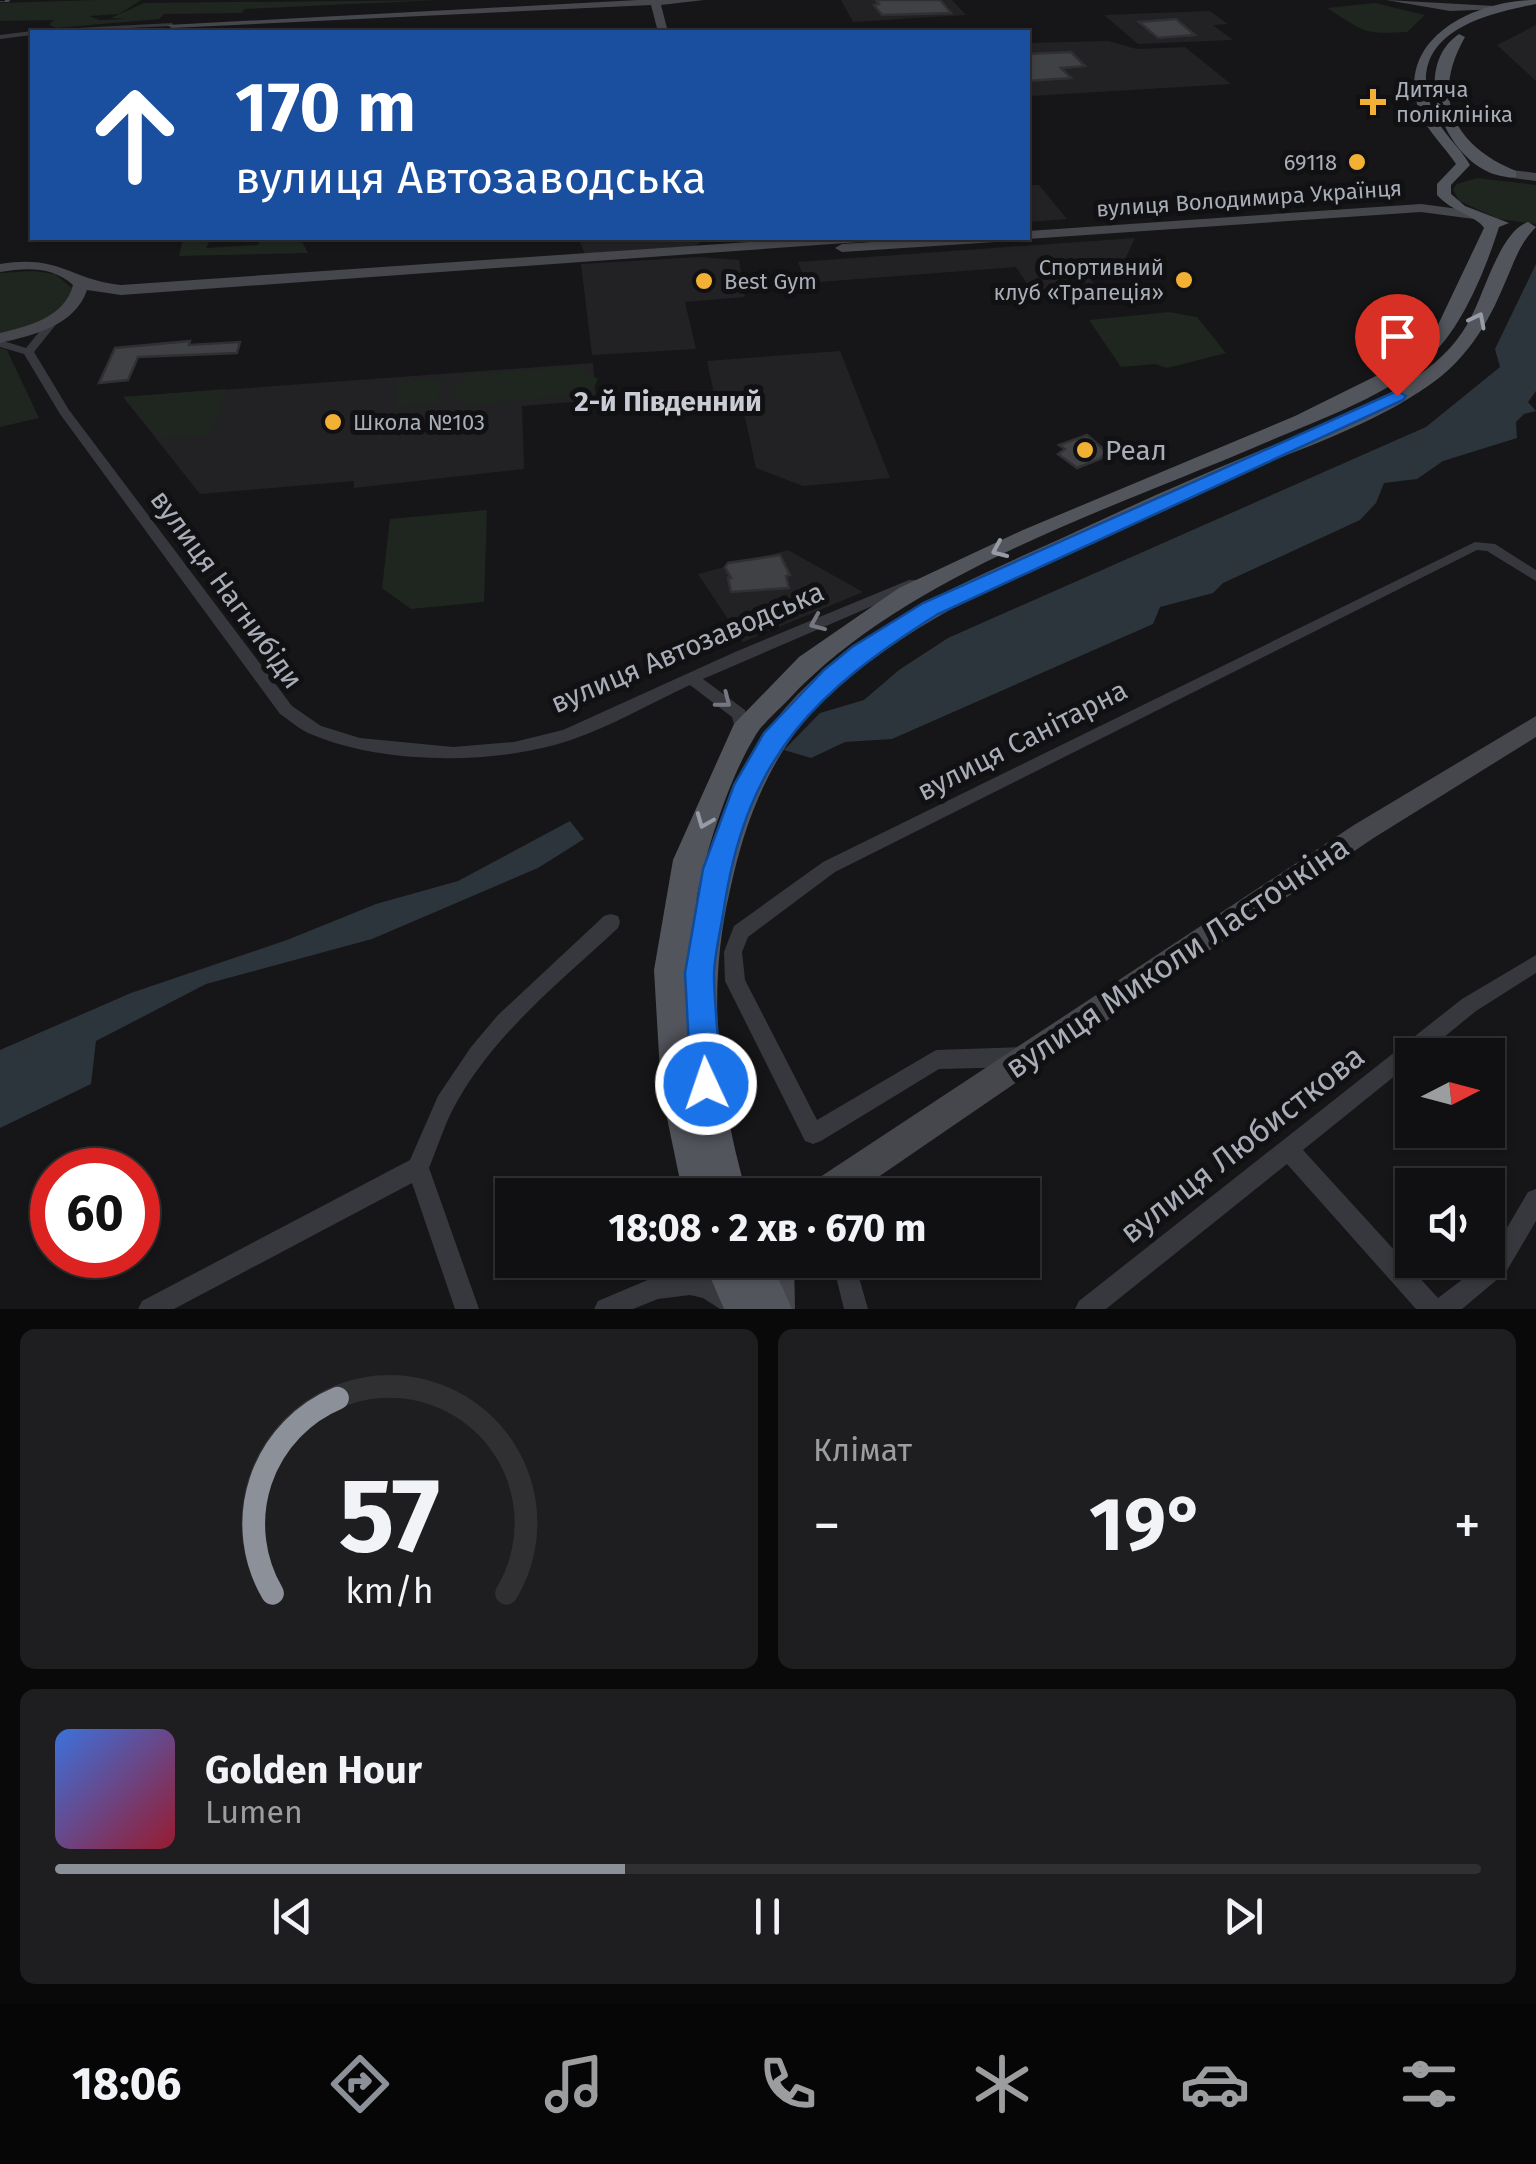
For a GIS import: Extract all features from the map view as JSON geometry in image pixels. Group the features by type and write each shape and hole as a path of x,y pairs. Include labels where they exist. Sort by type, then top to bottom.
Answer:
{"main road":[{"path":"1446,184 1463,164 1429,118 1420,88 1426,60 1446,28 1468,16 1530,3"},
{"path":"1510,174 1485,164 1455,130 1441,106 1442,68 1461,34 1478,22 1530,3"},
{"path":"1426,60 1442,68"},
{"name":"вулиця Володимира Українця","path":"1532,228 1480,217 1450,202 1446,184 1479,173 1536,179"},
{"name":"вулиця Автозаводська","path":"758,735 808,662 842,635 940,576 1302,420 1395,374 1426,352 1444,331 1492,228 1480,217"},
{"path":"713,1178 700,973 717,869 746,785 758,735 860,652 930,608 1324,431 1397,396 1440,369 1469,338 1517,234 1532,228"},
{"path":"1302,420 1324,431"},
{"path":"1031,535 1053,551"},
{"path":"729,1278 741,1309"},
{"path":"759,1278 774,1309"}],"street":[{"path":"170,26 613,0"},
{"path":"95,30 699,0"},
{"path":"1391,0 1450,8 1495,8"},
{"path":"654,1 663,30"},
{"path":"1377,1 1430,13 1443,20 1446,28"},
{"path":"0,37 30,34"},
{"name":"вулиця Володимира Українця","path":"1030,226 1422,199 1446,184"},
{"name":"вулиця Володимира Українця","path":"1030,235 1420,208 1480,217"},
{"path":"724,243 761,245 832,240"},
{"path":"0,265 58,269 93,287 121,290 694,252 724,243 887,240"},
{"path":"0,340 28,352 56,317 77,300 78,279"},
{"path":"0,340 86,301 121,290"},
{"name":"вулиця Нагнибіди","path":"28,352 64,410 286,710 316,730 360,744 454,753"},
{"name":"вулиця Санітарна","path":"1028,1057 936,1060 813,1134 735,981 733,952 741,932 829,867 1475,546 1490,548 1536,576"},
{"name":"вулиця Автозаводська","path":"454,753 480,753 567,735 905,586 940,576"},
{"path":"693,678 740,714 758,735"},
{"name":"вулиця Миколи Ласточкіна","path":"850,1178 1363,832 1536,725"},
{"path":"150,1309 418,1168 446,1103 478,1054 505,1021 610,922"},
{"name":"вулиця Любисткова","path":"1086,1309 1469,1005 1536,963"},
{"path":"1288,1149 1432,1309"},
{"path":"418,1168 466,1309"},
{"path":"1444,1309 1498,1264 1536,1200"},
{"path":"663,1286 671,1278"},
{"path":"774,1309 776,1278"},
{"path":"848,1278 856,1309"},
{"path":"606,1309 663,1286 704,1284 722,1292 741,1309"}],"shaded area":[{"path":"141,0 119,14 89,16 100,20 125,19 111,18 144,3 440,0 164,14 159,19 57,28 49,25 54,20 0,21 0,3"},
{"path":"841,0 952,0 966,15 853,22"},
{"path":"1375,3 1425,15 1407,32 1380,33 1356,26 1327,8"},
{"path":"1210,11 1228,24 1213,25 1233,40 1138,44 1104,15"},
{"path":"1536,25 1536,81 1497,45"},
{"path":"1108,41 1137,49 1185,47 1231,84 1031,96 1030,43"},
{"path":"1477,178 1536,185 1536,224 1499,219 1459,201 1453,189"},
{"path":"1030,185 1039,185 1067,219 1030,222"},
{"path":"1135,238 1121,268 1085,271 1101,294 1037,299 1016,267 806,283 798,262"},
{"path":"183,240 210,240 206,248 258,245 259,240 301,240 308,253 179,256"},
{"path":"579,240 705,240 694,246 585,254"},
{"path":"699,257 739,260 745,297 685,302 696,349 592,355 581,264"},
{"path":"1536,264 1536,391 1528,402 1536,411 1524,414 1516,422 1517,438 1443,461 1417,479 1384,483 1376,503 1360,520 1223,583 1213,593 1160,607 1153,624 892,739 845,742 811,758 784,750 820,713 864,700 899,670 948,638 1426,427 1500,367 1495,349"},
{"path":"0,273 55,274 72,288 69,299 44,320 0,334"},
{"path":"1169,312 1197,317 1226,353 1167,368 1155,364 1121,367 1089,320"},
{"path":"0,348 7,350 39,418 0,427"},
{"path":"840,351 890,478 803,486 756,468 745,417 716,403 707,361"},
{"name":"Школа №103","path":"593,363 596,400 522,406 524,469 354,488 354,481 200,494 123,397"},
{"path":"577,367 598,379 593,389 583,394 468,406 453,397 454,386 470,374"},
{"path":"441,379 439,404 395,407 398,382"},
{"path":"226,389 211,435 159,439 123,397"},
{"path":"487,510 484,602 411,609 382,588 390,519"},
{"path":"788,550 863,592 743,642 698,574"},
{"path":"570,821 584,839 538,868 372,939 206,984 96,1041 91,1084 0,1128 0,1050 131,993 287,940 376,904 458,881"}],"building":[{"path":"876,0 940,0 951,13 882,15 874,5 879,4"},
{"path":"1176,19 1195,35 1158,38 1139,22"},
{"path":"1071,52 1085,66 1061,68 1071,78 1030,81 1030,54"},
{"path":"190,341 189,345 240,342 237,353 138,357 128,380 99,383 115,348"},
{"name":"Реал","path":"1087,435 1107,452 1100,459 1077,468 1058,454 1065,449 1059,445"},
{"path":"780,555 790,575 786,576 789,588 731,592 731,578 725,567 728,563"}],"railway":[{"path":"0,0 8,0"}],"place":[{"name":"Дитяча поліклініка","path":"1373,102"},
{"name":"69118","path":"1357,162"},
{"name":"Спортивний клуб «Трапеція»","path":"1184,280"},
{"name":"Best Gym","path":"704,281"},
{"name":"Школа №103","path":"333,422"},
{"name":"Реал","path":"1085,450"}],"district":[{"name":"2-й Південний","path":"668,401"}],"route":[{"path":"706,1084 700,973 717,869 746,785 772,739 832,676 860,652 930,608 1397,396"}]}
